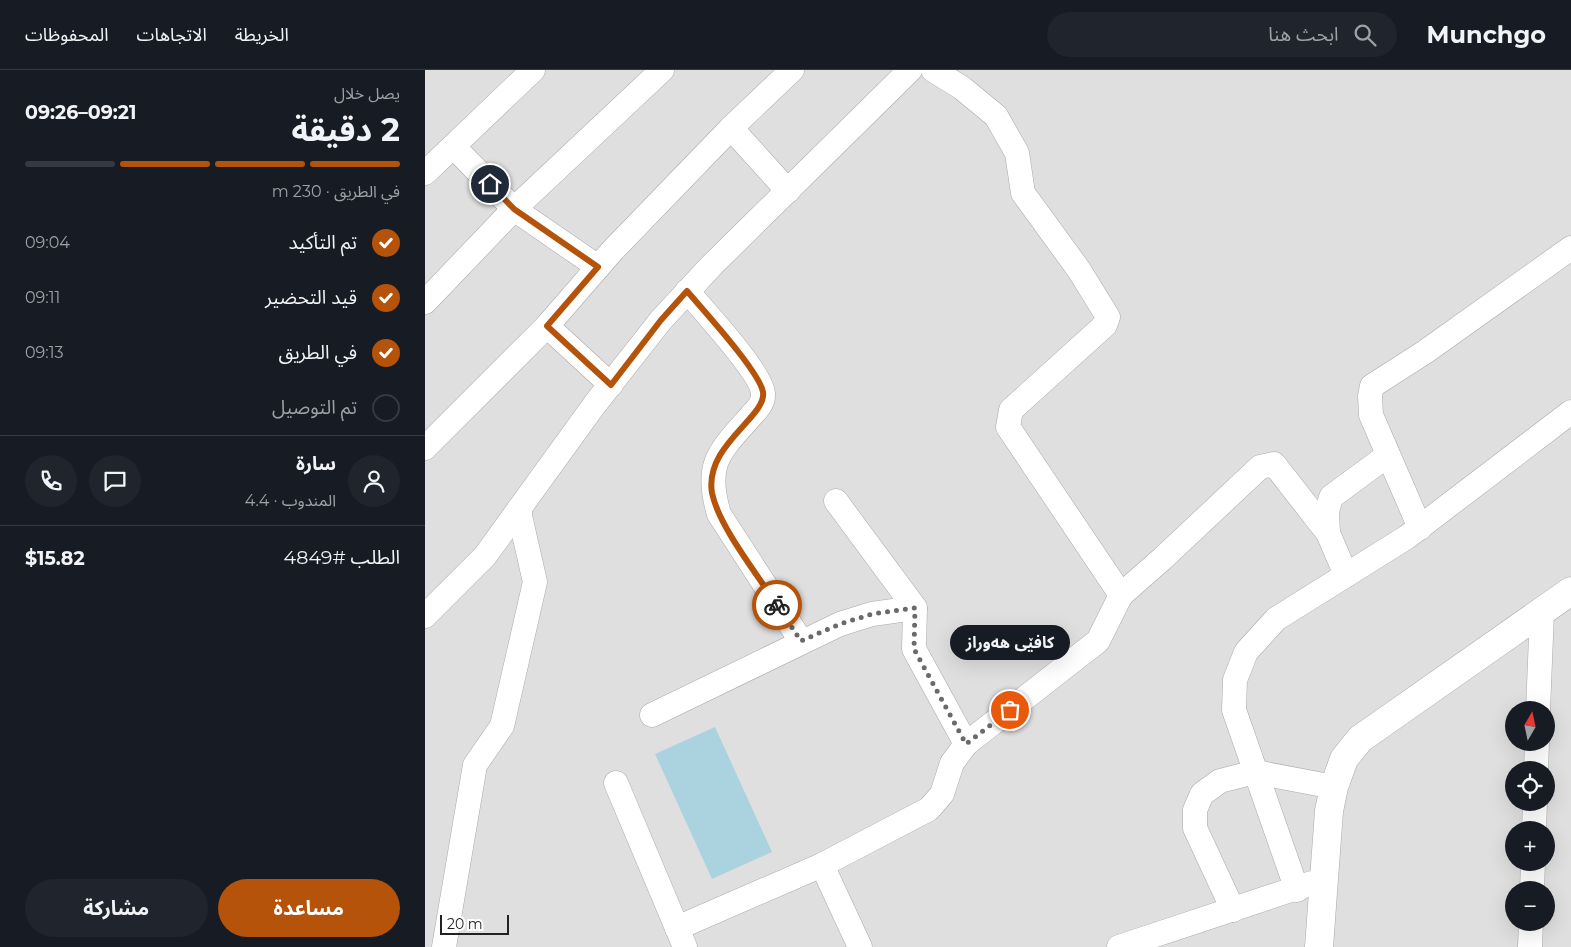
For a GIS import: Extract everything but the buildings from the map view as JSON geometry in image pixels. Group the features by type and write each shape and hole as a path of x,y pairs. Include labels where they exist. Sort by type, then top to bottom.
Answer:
{"street":[{"path":"425,173 533,70"},
{"path":"425,302 514,209 662,70"},
{"path":"425,448 547,326 598,267 731,128 792,70"},
{"path":"430,602 485,556 611,385 661,320 687,291 910,70"},
{"path":"933,70 962,88 996,116 1017,153 1023,193 1079,270 1108,318 1105,326 1011,410 1008,427 1121,595"},
{"path":"731,128 788,191"},
{"path":"454,147 514,209 598,267"},
{"path":"1419,528 1371,415 1370,396 1372,386 1425,352 1571,248"},
{"path":"687,291 753,371 763,392 761,405 720,452 713,473 712,492 719,514 801,641"},
{"path":"547,326 611,385"},
{"path":"1297,890 1234,710 1235,680 1246,652 1276,619 1419,528 1571,412"},
{"path":"1328,533 1327,512 1331,497 1388,455"},
{"path":"616,783 681,937 929,809 942,794 952,763 966,744 1098,641 1121,595 1260,467 1274,464 1328,533 1346,575"},
{"path":"836,501 915,608 914,649 966,744"},
{"path":"444,947 475,765 502,726 535,582 520,516 520,508"},
{"path":"1319,947 1329,811 1334,787 1344,759 1360,739 1571,591"},
{"path":"652,715 801,641 840,624 872,614 915,608"},
{"path":"1538,701 1542,612"},
{"path":"1233,910 1195,828 1195,810 1202,794 1220,781 1255,772 1334,787"},
{"path":"822,865 859,947"},
{"path":"1119,947 1297,890 1325,877"},
{"path":"1530,947 1531,931"}],"shaded area":[{"path":"425,70 1571,70 1571,947 425,947"}],"water":[{"path":"715,727 772,852 712,879 655,754"}],"way so far":[{"path":"777,605 801,641 840,624 872,614 915,608 914,649 966,744 1010,710"}],"place":[{"name":"کافێی هەوراز","path":"1010,710"}],"route":[{"path":"490,184 514,209 598,267 547,326 611,385 661,320 687,291 753,371 763,392 761,405 720,452 713,473 712,492 719,514 777,605"}]}
